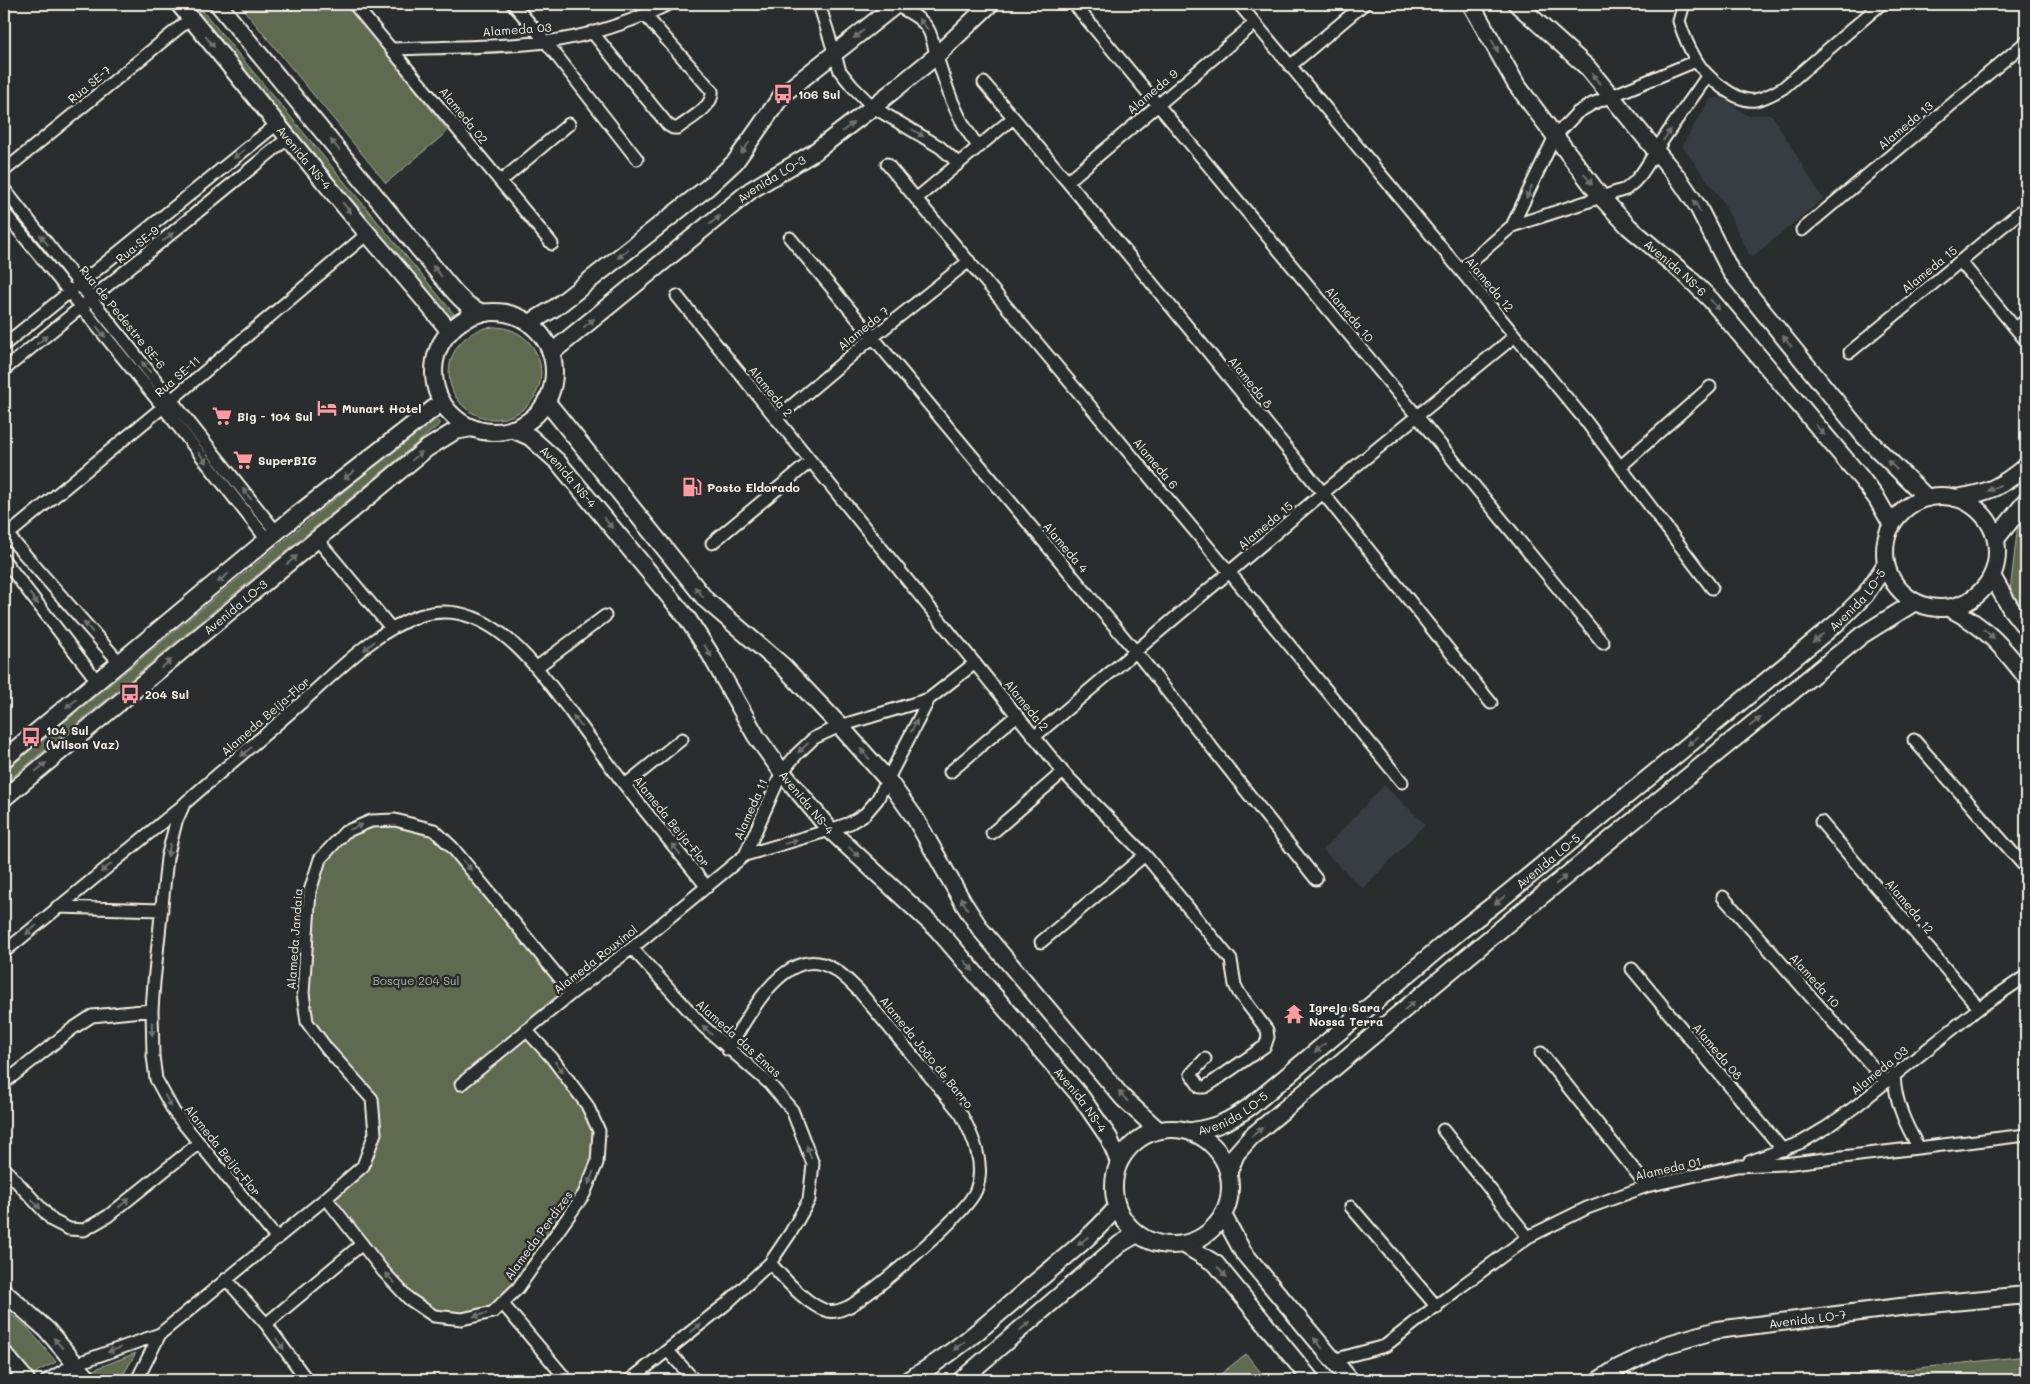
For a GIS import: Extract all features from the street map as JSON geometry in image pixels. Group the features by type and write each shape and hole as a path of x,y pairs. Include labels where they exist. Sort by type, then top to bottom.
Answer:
{"street":[{"name":"Avenida NS-4","path":"179,4 367,234 410,281 450,332"},
{"path":"218,4 441,276 478,312 485,313"},
{"name":"Alameda 02","path":"354,4 552,244"},
{"path":"513,4 546,42 637,159"},
{"name":"Alameda 03","path":"392,49 546,42 592,32 645,15 669,4"},
{"path":"819,4 840,71 873,107 940,147 958,164"},
{"path":"530,323 556,306 708,188 734,162 783,94 895,4 916,16 929,31 958,116 967,132 979,147"},
{"name":"Avenida LO-3","path":"551,353 751,190 813,153 873,107 936,56 990,4"},
{"name":"Alameda 10","path":"1074,4 1417,416 1602,643"},
{"name":"Alameda 12","path":"1239,4 1586,420 1712,588"},
{"path":"1290,66 1364,4"},
{"name":"Avenida NS-6","path":"1471,4 1516,84 1601,197 1629,227 1687,276 1711,300 1861,478 1877,499 1892,525"},
{"path":"1517,4 1588,68 1679,179 1698,207 1731,272 1864,436 1927,498"},
{"path":"1684,4 1679,21 1696,61 1708,75 1736,97 1753,101 1769,96 1783,88 1881,4"},
{"path":"592,32 668,125 678,128 710,104 713,98 712,92 645,15"},
{"name":"Rua SE-7","path":"4,171 191,18"},
{"name":"Alameda 9","path":"1068,181 1255,23"},
{"name":"Alameda 13","path":"1802,230 2026,42"},
{"path":"1512,226 1555,136 1578,113 1610,96 1696,61"},
{"path":"1460,270 1512,226 1626,189 1635,182 1644,172 1656,150 1708,75"},
{"name":"Alameda 8","path":"984,84 1068,181 1324,492 1491,703"},
{"path":"916,198 1013,118"},
{"name":"Rua SE-9","path":"4,345 277,124"},
{"path":"501,181 569,124"},
{"name":"Rua SE-9","path":"4,370 288,138"},
{"name":"Alameda 6","path":"888,164 1230,572 1402,782"},
{"name":"Rua de Pedestre SE-6","path":"4,189 171,399 273,537"},
{"name":"Alameda 15","path":"1850,352 2026,207"},
{"name":"Rua de Pedestre SE-6","path":"4,212 163,407 273,537"},
{"name":"Rua SE-11","path":"5,534 163,407 367,234"},
{"name":"Alameda 4","path":"790,238 1136,652 1316,879"},
{"name":"Alameda 7","path":"776,419 872,338 969,261"},
{"path":"1960,261 2026,341"},
{"name":"Alameda 2","path":"677,296 1063,772 1145,854 1231,960 1235,985 1239,993 1267,1030 1266,1046 1214,1082 1205,1087 1200,1087 1191,1074 1205,1059"},
{"path":"497,312 519,317 530,323 543,336 551,353 554,372 551,391 546,401 529,421 512,429 492,432 472,428 455,418 442,402 435,386 434,367 439,349 450,332 466,319 485,313 497,312"},
{"path":"2016,328 2026,320"},
{"name":"Alameda 15","path":"1034,737 1324,492 1515,336"},
{"path":"1621,466 1710,387"},
{"path":"546,401 706,600 782,665 887,779 915,818 964,904 982,930 1123,1098 1158,1130"},
{"path":"4,759 273,537 298,514 415,425 442,402"},
{"name":"Avenida LO-3","path":"4,798 426,449 455,431 472,428"},
{"name":"Avenida NS-4","path":"512,429 530,437 558,462 687,618 709,652 756,736 782,772 830,830 938,930 1081,1097 1109,1138 1119,1162"},
{"path":"712,543 811,461"},
{"path":"1956,498 1981,494 1996,488 2026,466"},
{"path":"1941,496 1956,498 1974,506 1988,521 1996,539 1997,552 1992,576 1981,591 1966,602 1949,608 1931,608 1915,602 1896,586 1886,564 1886,544 1892,525 1901,513 1913,504 1927,498 1941,496"},
{"path":"1996,539 2026,500"},
{"path":"5,534 120,664"},
{"path":"317,539 391,628"},
{"path":"4,560 98,682"},
{"name":"Avenida LO-5","path":"1192,1132 1214,1127 1231,1120 1258,1100 1456,934 1838,622 1865,595 1886,564"},
{"path":"1992,576 2011,609 2026,628"},
{"name":"Avenida LO-5","path":"1229,1171 1236,1154 1251,1137 1513,919 1862,635 1915,602"},
{"path":"1949,608 1968,617 1984,629 2001,645 2026,677"},
{"name":"Alameda Beija-Flor","path":"277,1239 174,1112 156,1079 153,1056 152,1010 167,858 176,822 184,804 356,656 391,628 420,616 444,612 466,614 491,627 510,641 537,667 625,785 707,887"},
{"path":"537,667 605,616"},
{"name":"Alameda 11","path":"744,855 782,772 814,738 840,726 929,698 975,663"},
{"name":"Alameda 11","path":"744,855 830,830 865,814 876,800 929,698"},
{"path":"950,772 1017,715"},
{"path":"625,785 682,739"},
{"path":"1914,740 2026,868"},
{"path":"992,833 1063,772"},
{"path":"4,952 184,804"},
{"name":"Alameda Jandaia","path":"47,1380 75,1364 160,1334 363,1166 375,1133 372,1100 307,1022 303,993 310,892 320,859 345,832 371,821 395,820 434,830 452,847 572,993"},
{"name":"Alameda 12","path":"1821,822 1979,1008"},
{"path":"1041,942 1145,854"},
{"name":"Alameda Rouxinol","path":"461,1084 572,993 632,948 744,855"},
{"name":"Alameda 10","path":"1723,897 1890,1078"},
{"path":"57,907 162,910"},
{"name":"Alameda das Emas","path":"630,1380 726,1304 770,1263 791,1232 809,1200 813,1164 792,1110 769,1083 728,1050 686,1009 632,948"},
{"name":"Alameda João de Barro","path":"728,1050 758,1002 784,974 803,963 824,965 845,976 859,991 961,1114 974,1137 980,1174 976,1191 945,1228 850,1306 838,1311 827,1311 810,1301 794,1288 770,1263"},
{"name":"Alameda 08","path":"1632,969 1783,1150"},
{"name":"Alameda 03","path":"1737,1166 1802,1142 1827,1127 1979,1008 2026,976"},
{"path":"4,1083 92,1016 152,1010"},
{"name":"Alameda Perdizes","path":"326,1198 383,1271 409,1299 434,1316 462,1319 493,1312 518,1288 584,1194 597,1163 599,1130 587,1105 552,1058 526,1030"},
{"path":"1541,1052 1647,1186"},
{"path":"1890,1078 1906,1126 1919,1148"},
{"path":"1172,1128 1192,1132 1208,1140 1221,1154 1229,1171 1230,1193 1223,1215 1206,1234 1183,1244 1172,1245 1154,1242 1138,1234 1125,1222 1118,1207 1114,1184 1119,1162 1135,1142 1158,1130 1172,1128"},
{"path":"1443,1130 1528,1237"},
{"name":"Alameda 01","path":"1333,1360 1385,1346 1528,1237 1587,1208 1647,1186 1737,1166 1784,1164 2026,1135"},
{"path":"4,1168 53,1221 69,1229 84,1230 108,1216 199,1143"},
{"path":"908,1380 927,1370 958,1348 1092,1234 1118,1207"},
{"path":"1351,1207 1437,1307"},
{"path":"1223,1215 1243,1252 1350,1380"},
{"path":"960,1380 1120,1244 1138,1234"},
{"path":"266,1324 362,1244"},
{"path":"1183,1244 1216,1264 1311,1380"},
{"path":"226,1279 266,1324 305,1379"},
{"path":"4,1292 47,1330 89,1380"},
{"name":"Avenida LO-7","path":"1599,1380 1618,1368 1665,1345 1717,1330 1900,1307 2026,1295"},
{"path":"502,1303 567,1380"},
{"name":"Alameda Jandaia","path":"137,1380 160,1334"},
{"path":"668,1351 694,1380"},
{"path":"4,1354 26,1380"}],"shaded area":[{"path":"1722,97 1747,115 1772,115 1823,199 1751,258 1722,200 1682,146 1710,99"},
{"path":"1384,785 1425,824 1363,889 1323,850"}],"green space":[{"path":"186,4 197,4 454,314 447,320"},
{"path":"239,4 347,4 448,131 386,183"},
{"path":"495,327 512,331 527,341 537,356 541,373 537,390 527,405 512,415 495,419 478,415 463,405 453,390 449,373 453,356 463,341 478,331"},
{"path":"434,417 440,424 4,784 4,772"},
{"path":"2026,516 2026,611 2010,592 2018,523"},
{"name":"Bosque 204 Sul","path":"371,821 434,830 572,993 527,1030 599,1131 584,1194 493,1312 434,1316 409,1299 326,1198 363,1166 375,1133 372,1100 307,1022 303,993 320,859 345,832"},
{"path":"4,1308 27,1327 56,1362 38,1371 32,1380 4,1346"},
{"path":"136,1353 120,1380 98,1380 90,1371"},
{"path":"1246,1354 1267,1380 1213,1380"},
{"path":"2026,1356 2026,1380 1813,1380"}],"place":[{"name":"106 Sul","path":"783,94"},
{"name":"Munart Hotel","path":"327,408"},
{"name":"Big - 104 Sul","path":"222,416"},
{"name":"SuperBIG","path":"243,460"},
{"name":"Posto Eldorado","path":"692,487"},
{"name":"204 Sul","path":"130,694"},
{"name":"104 Sul (Wilson Vaz)","path":"31,737"},
{"name":"Igreja Sara Nossa Terra","path":"1294,1014"}]}
